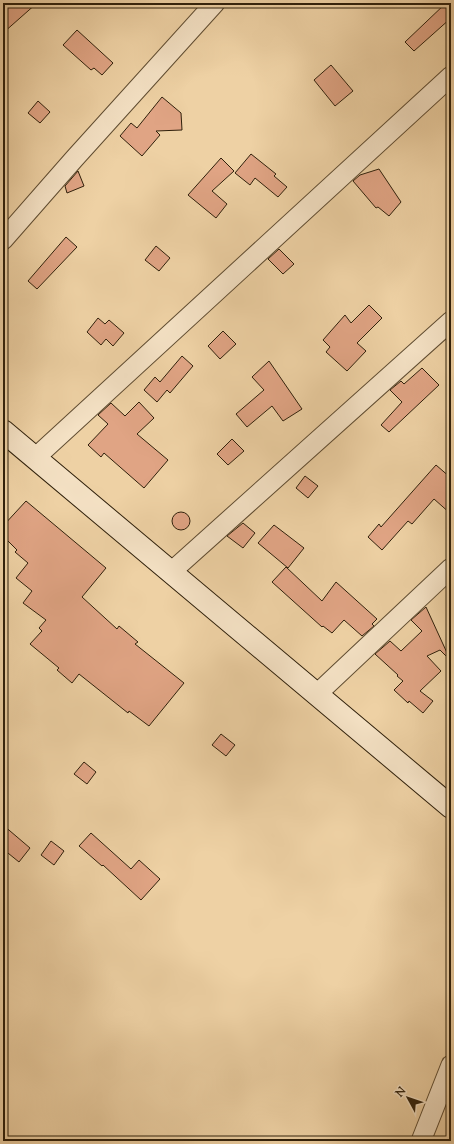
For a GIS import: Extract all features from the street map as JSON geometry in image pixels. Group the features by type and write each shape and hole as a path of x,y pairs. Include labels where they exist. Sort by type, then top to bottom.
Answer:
{"main road":[{"path":"3,431 450,805"}],"street":[{"path":"3,240 215,3"},
{"path":"35,458 451,76"},
{"path":"171,572 451,321"},
{"path":"317,694 451,568"},
{"path":"421,1141 451,1065"}],"building":[{"path":"3,3 37,3 3,33"},
{"path":"446,3 451,3 451,18 414,51 405,42"},
{"path":"77,30 113,63 102,75 94,68 91,70 63,45"},
{"path":"331,65 353,91 335,106 314,80"},
{"path":"162,97 181,113 182,130 156,131 160,135 142,156 120,136 131,123 137,128"},
{"path":"38,101 50,112 40,123 28,113"},
{"path":"251,154 276,174 274,176 287,187 278,197 255,178 250,185 235,173"},
{"path":"221,158 234,171 212,191 227,204 216,218 188,195"},
{"path":"379,169 401,202 389,216 378,207 376,208 353,181 360,175"},
{"path":"78,171 84,186 67,193 65,186"},
{"path":"66,237 77,247 37,289 28,281"},
{"path":"156,246 170,258 159,271 145,260"},
{"path":"279,249 294,264 283,274 268,259"},
{"path":"369,305 382,318 357,343 366,351 347,371 326,352 330,347 323,340 345,315 351,323"},
{"path":"98,318 105,324 109,320 124,333 113,346 106,339 101,345 87,332"},
{"path":"223,331 236,344 220,359 208,346"},
{"path":"182,356 193,366 170,393 167,390 157,402 144,390 155,377 160,382"},
{"path":"269,361 302,409 283,421 272,406 247,427 236,414 264,390 252,377"},
{"path":"422,368 439,385 389,432 381,425 402,402 390,390 401,381 404,384"},
{"path":"139,402 154,418 137,434 168,460 144,488 104,453 101,457 88,445 108,424 98,415 111,403 125,416"},
{"path":"232,439 244,451 228,465 217,454"},
{"path":"436,465 451,478 451,514 434,499 412,524 408,521 382,550 368,537 379,524 381,527"},
{"path":"305,476 318,486 308,498 296,488"},
{"path":"26,501 106,568 82,597 117,629 119,626 138,642 135,644 184,683 149,726 129,711 128,713 79,674 72,683 57,670 59,668 30,644 42,631 39,628 46,620 23,603 32,591 16,578 28,563 15,552 17,550 3,536 3,526"},
{"path":"181,512 187,515 190,521 187,527 181,530 175,527 172,521 175,515"},
{"path":"243,523 255,533 243,548 227,536"},
{"path":"274,525 304,548 288,568 258,543"},
{"path":"286,567 322,601 336,582 377,619 372,624 374,626 362,636 344,620 332,633 323,626 322,627 272,582"},
{"path":"426,607 448,655 446,656 440,650 427,656 441,671 420,691 433,701 423,713 409,701 408,703 394,690 403,681 375,654 390,641 401,651 422,631 411,620"},
{"path":"221,734 235,745 226,756 212,745"},
{"path":"84,762 96,772 87,784 74,774"},
{"path":"3,825 30,848 19,862 3,849"},
{"path":"91,833 131,869 139,860 160,879 141,900 103,865 102,866 79,846"},
{"path":"51,841 64,851 54,865 41,855"}]}
